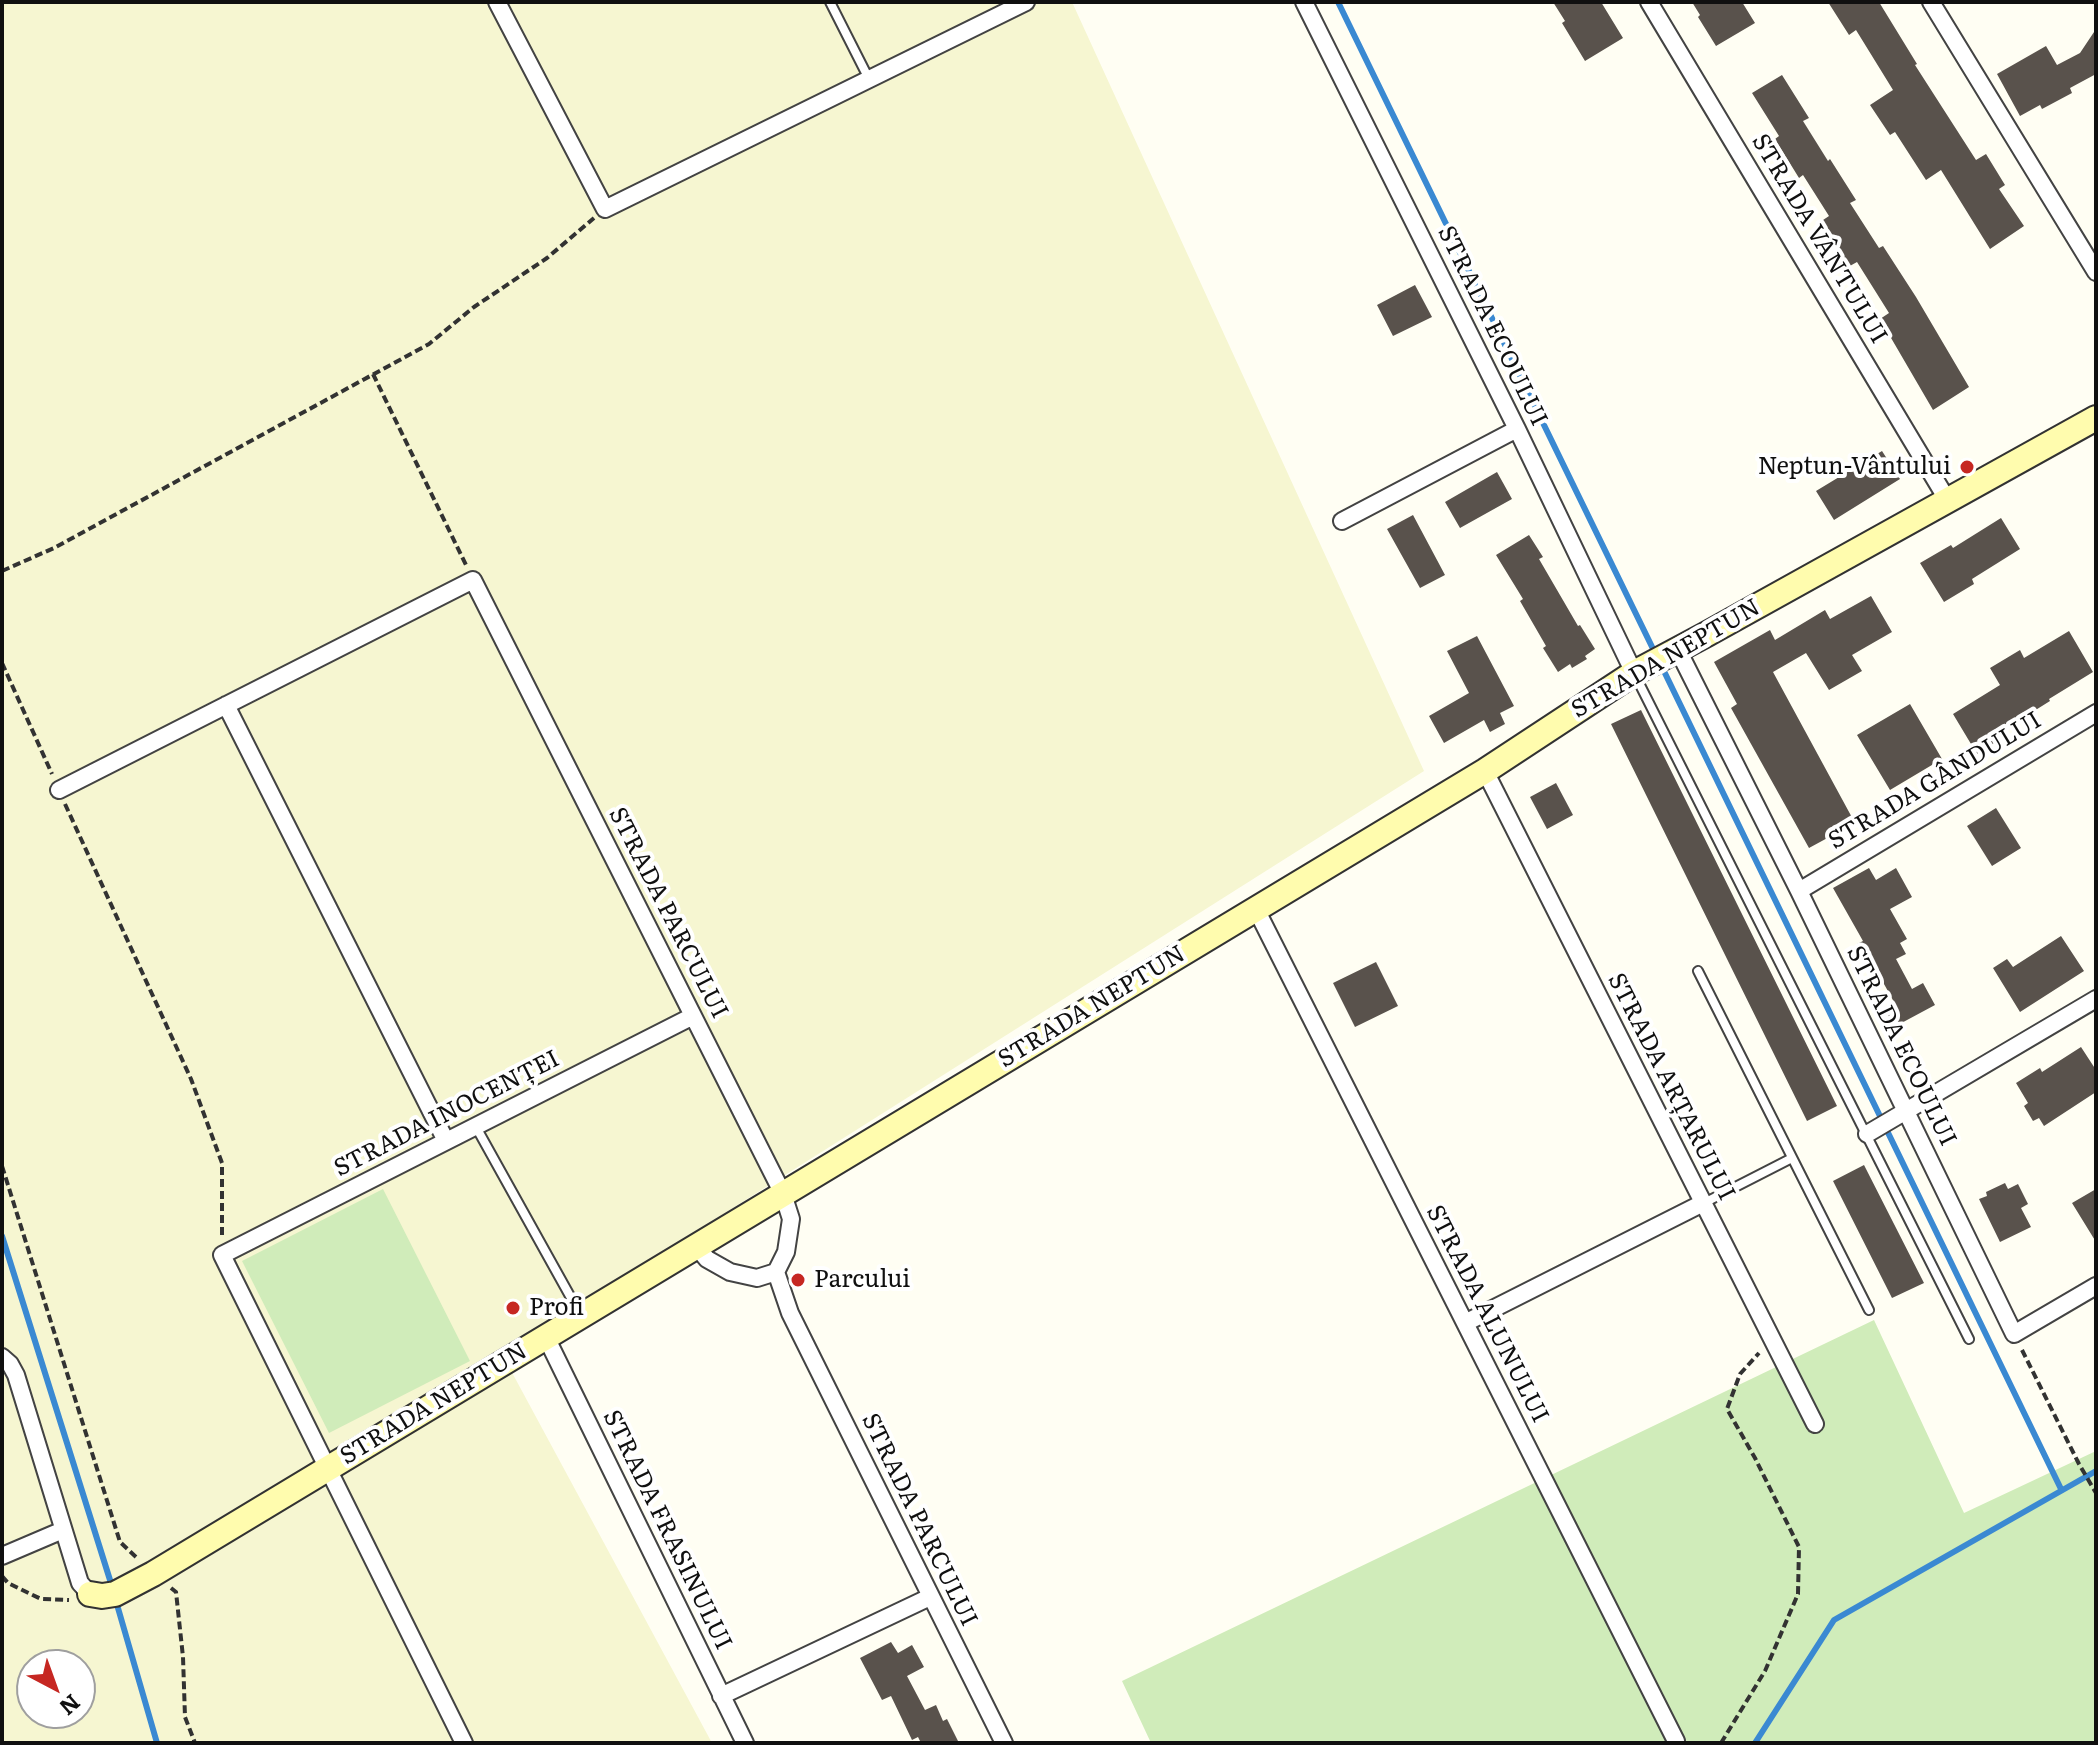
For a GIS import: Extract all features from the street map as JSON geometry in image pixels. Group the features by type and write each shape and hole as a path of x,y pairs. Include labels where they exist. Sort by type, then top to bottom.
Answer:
{"street":[{"path":"497,2 605,209 1026,2"},
{"name":"STRADA ECOULUI","path":"1304,2 1517,429 1799,891 1902,1114 2014,1334"},
{"name":"STRADA VÂNTULUI","path":"1649,2 1948,501"},
{"path":"1931,2 2096,272"},
{"name":"STRADA NEPTUN","path":"90,1594 115,1594 153,1574 1485,771 1657,661 2096,418"},
{"path":"1342,521 1517,429"},
{"path":"59,790 473,580"},
{"name":"STRADA PARCULUI","path":"473,580 783,1194 791,1219 786,1252 776,1272 790,1313 1004,1743"},
{"path":"226,705 446,1141"},
{"name":"STRADA GÂNDULUI","path":"1799,891 2096,713"},
{"name":"STRADA ARȚARULUI","path":"1485,771 1815,1424"},
{"name":"STRADA ALUNULUI","path":"1256,909 1676,1741"},
{"path":"1872,1131 2096,999"},
{"name":"STRADA INOCENȚEI","path":"222,1255 693,1016"},
{"path":"1465,1323 1703,1203"},
{"path":"696,1246 707,1259 730,1272 757,1278 776,1272"},
{"path":"222,1255 464,1743"},
{"path":"2014,1334 2096,1286"},
{"name":"STRADA FRASINULUI","path":"546,1337 745,1743"},
{"path":"2,1357 16,1375 80,1583 90,1594"},
{"path":"2,1556 63,1530"},
{"path":"721,1696 930,1597"}],"lane":[{"path":"830,2 869,79"},
{"path":"1657,661 1969,1339"},
{"path":"1698,971 1869,1310"},
{"path":"476,1126 581,1316"},
{"path":"1703,1203 1792,1158"}],"path":[{"path":"2,571 54,548 429,344 474,307 547,258 605,209"},
{"path":"373,374 473,580"},
{"path":"2,663 191,1079 222,1163 222,1255"},
{"path":"2,1166 120,1542 176,1592 185,1717 195,1743"},
{"path":"2014,1334 2094,1492"},
{"path":"1721,1743 1765,1671 1798,1594 1799,1547 1727,1409 1740,1374 1772,1340"},
{"path":"2,1576 8,1583 41,1599 75,1600 90,1594"}],"green space":[{"path":"2,2 1072,2 1424,771 502,1354 712,1743 2,1743"},
{"path":"383,1189 470,1361 329,1433 242,1261"},
{"path":"1874,1320 1964,1513 2096,1451 2096,1743 1151,1743 1122,1681"}],"building":[{"path":"1553,2 1601,2 1623,38 1585,61"},
{"path":"1692,2 1742,2 1755,23 1716,46"},
{"path":"1828,2 1879,2 1976,160 1986,154 2005,185 1999,189 2024,226 1990,249 1941,170 1926,180 1895,132 1890,135 1870,105 1893,90 1856,30 1849,35"},
{"path":"2096,29 2096,74 2070,88 2072,93 2042,109 2040,105 2020,116 1997,74 2046,46 2057,65 2080,53"},
{"path":"1782,75 1809,118 1803,121 1856,200 1850,203 1916,297 1969,387 1933,410 1880,319 1889,313 1857,262 1848,267 1820,222 1829,216 1803,175 1799,178 1775,139 1779,136 1752,93"},
{"path":"1415,285 1432,317 1393,336 1377,305"},
{"path":"1882,451 1900,479 1834,520 1816,491"},
{"path":"1497,472 1512,499 1460,528 1445,502"},
{"path":"1413,515 1445,575 1420,588 1387,529"},
{"path":"2001,518 2020,549 1972,579 1974,584 1944,602 1920,563 1951,545 1953,548"},
{"path":"1529,535 1543,557 1539,559 1595,649 1585,656 1587,659 1558,672 1520,601 1523,599 1496,555"},
{"path":"1871,596 1892,632 1852,655 1862,671 1829,690 1806,653 1773,672 1855,823 1809,848 1731,708 1737,704 1714,662 1770,630 1775,640 1825,610 1830,619"},
{"path":"2069,631 2093,672 2002,731 2005,736 1977,754 1953,714 2000,685 1990,668 2020,650 2024,658"},
{"path":"1477,636 1514,706 1500,713 1505,724 1490,732 1484,720 1444,743 1429,716 1469,693 1447,651"},
{"path":"1910,704 1942,759 1890,790 1857,735"},
{"path":"1641,710 1837,1106 1807,1121 1611,724"},
{"path":"1556,783 1573,815 1547,829 1530,797"},
{"path":"1996,808 2021,848 1992,866 1967,826"},
{"path":"1869,868 1876,880 1896,868 1912,897 1890,909 1907,939 1900,943 1906,954 1896,959 1912,989 1923,983 1935,1005 1894,1027 1884,1007 1894,1002 1874,966 1870,968 1857,944 1863,941 1833,888"},
{"path":"2061,936 2084,971 2020,1012 1993,968 2007,959 2013,967"},
{"path":"1376,962 1398,1006 1355,1027 1333,983"},
{"path":"2081,1047 2096,1070 2096,1092 2044,1126 2039,1118 2033,1121 2024,1106 2028,1103 2016,1083 2040,1068 2042,1072"},
{"path":"1864,1165 1924,1283 1892,1298 1833,1181"},
{"path":"2005,1183 2008,1189 2018,1184 2028,1204 2021,1208 2031,1227 2000,1242 1979,1199"},
{"path":"2096,1189 2096,1242 2072,1203"},
{"path":"891,1642 898,1653 912,1645 924,1667 907,1676 925,1710 936,1705 959,1743 921,1743 918,1737 912,1740 891,1696 882,1700 860,1658"}],"waterway":[{"path":"1338,2 1656,655"},
{"path":"1661,665 2061,1489"},
{"path":"2,1236 110,1580"},
{"path":"1755,1743 1834,1620 2096,1471"},
{"path":"118,1608 157,1743"}],"place":[{"name":"Neptun-Vântului","path":"1967,467"},
{"name":"Parcului","path":"798,1280"},
{"name":"Profi","path":"513,1308"}]}
